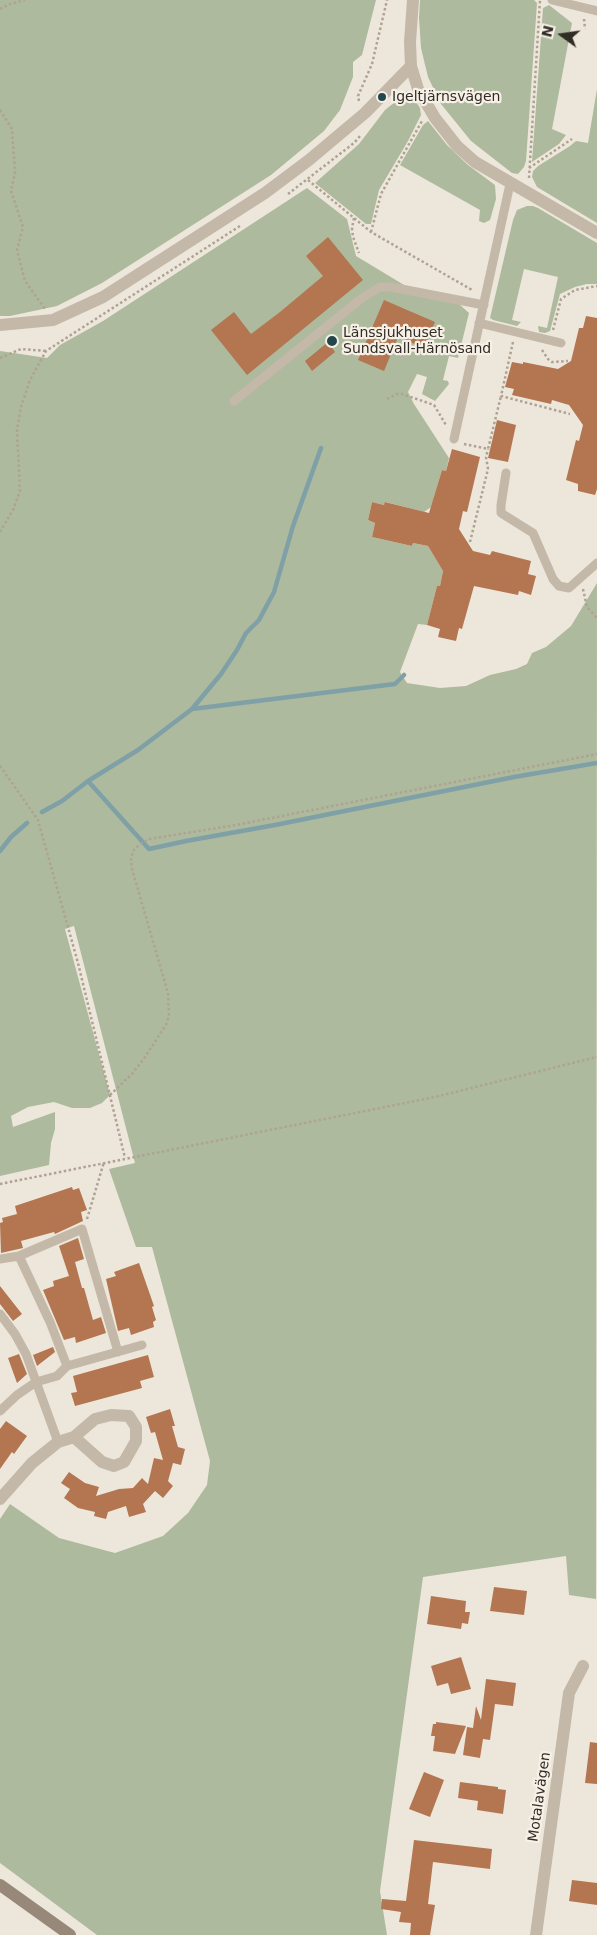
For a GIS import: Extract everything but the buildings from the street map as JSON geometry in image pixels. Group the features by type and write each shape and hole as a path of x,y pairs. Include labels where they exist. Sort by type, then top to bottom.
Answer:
{"street":[{"path":"413,0 410,42 411,66 418,89 429,109 458,146 475,162 510,184 597,233"},
{"path":"0,325 52,320 103,297 265,193 309,160 366,113 411,66"},
{"path":"0,1499 32,1464 58,1442 74,1436 95,1419 110,1415 129,1416 136,1427 136,1441 124,1462 114,1466 102,1462 74,1436"},
{"name":"Motalavägen","path":"536,1935 569,1692 583,1666"},
{"path":"0,1885 70,1935"}],"lane":[{"path":"552,0 597,11"},
{"path":"456,441 479,324 510,184"},
{"path":"234,400 362,298 380,287 484,301"},
{"path":"479,324 561,344"},
{"path":"506,473 500,505 501,513 533,533 552,579 560,586 569,588 597,563"},
{"path":"0,1259 19,1256 82,1229 118,1352"},
{"path":"19,1256 50,1322 67,1366"},
{"path":"0,1314 15,1334 26,1354 58,1442"},
{"path":"0,1411 17,1394 36,1382 57,1376 67,1366 142,1345"}],"path":[{"path":"0,9 25,0"},
{"path":"284,196 308,180 354,143 365,129 369,119 359,102 358,96 372,64 387,0"},
{"path":"529,195 529,168 540,0"},
{"path":"371,232 381,194 429,109"},
{"path":"0,110 12,129 15,173 11,191 23,227 17,250 25,281 52,320"},
{"path":"529,168 572,139"},
{"path":"308,180 371,232 484,301"},
{"path":"354,218 352,237 358,253"},
{"path":"0,532 13,510 20,491 17,430 21,407 30,380 46,351 244,224"},
{"path":"550,341 561,299 575,290 597,286"},
{"path":"470,542 488,469 486,457 514,336"},
{"path":"0,358 21,349 46,351"},
{"path":"387,399 397,394 402,394 434,405 456,441 488,449"},
{"path":"501,396 570,414"},
{"path":"582,578 587,607 597,618"},
{"path":"110,1095 132,1074 145,1057 166,1025 169,1015 168,993 132,869 133,851 139,845 150,839 597,754"},
{"path":"0,766 38,820 78,963 126,1158"},
{"path":"0,1184 435,1097 597,1057"},
{"path":"82,1229 90,1213 104,1162"}],"green space":[{"path":"0,0 376,0 362,55 353,62 353,77 340,110 324,131 271,175 102,283 57,306 10,316 0,316"},
{"path":"420,0 534,0 537,3 526,161 518,174 512,173 471,141 441,104 428,77 421,48"},
{"path":"549,5 572,23 552,129 566,135 559,144 532,162 543,8"},
{"path":"597,89 597,223 537,187 532,177 533,171 538,166 576,141 588,143"},
{"path":"407,91 420,108 421,115 379,190 371,224 366,224 315,183 359,144 385,110 395,102 402,92"},
{"path":"428,121 447,145 468,165 495,185 496,199 490,220 484,223 479,221 480,210 400,165 423,125"},
{"path":"307,188 347,219 356,256 419,294 459,304 469,313 458,358 449,356 443,380 448,381 449,384 435,401 422,394 427,377 417,374 408,392 449,458 446,471 442,470 431,507 424,512 386,502 384,505 372,502 368,520 375,523 372,537 412,546 413,543 428,546 443,571 427,625 418,624 400,672 407,683 440,688 466,686 490,675 516,669 527,664 532,653 546,647 571,626 597,583 596,1599 569,1595 566,1556 423,1577 380,1891 387,1935 97,1935 0,1863 0,1519 10,1504 59,1538 115,1553 163,1536 188,1513 207,1485 210,1461 152,1247 136,1247 109,1169 135,1163 74,926 65,929 110,1095 102,1103 90,1108 72,1108 54,1102 28,1107 11,1116 13,1127 55,1112 55,1129 51,1143 49,1165 0,1176 0,351 47,358 60,345 103,321"},
{"path":"527,206 538,208 597,243 597,284 575,287 560,294 550,331 545,333 539,332 538,326 547,328 558,277 524,269 512,320 521,322 517,326 490,318 513,220 517,210"}],"waterway":[{"path":"42,812 62,801 88,781 138,750 192,709 221,674 246,633 259,620 274,592 293,526 321,448"},
{"path":"192,709 395,684 404,675"},
{"path":"88,781 149,849 514,777 597,763"},
{"path":"0,851 11,837 27,823"}],"place":[{"name":"Igeltjärnsvägen","path":"382,97"},
{"name":"Länssjukhuset Sundsvall-Härnösand","path":"332,341"}]}
